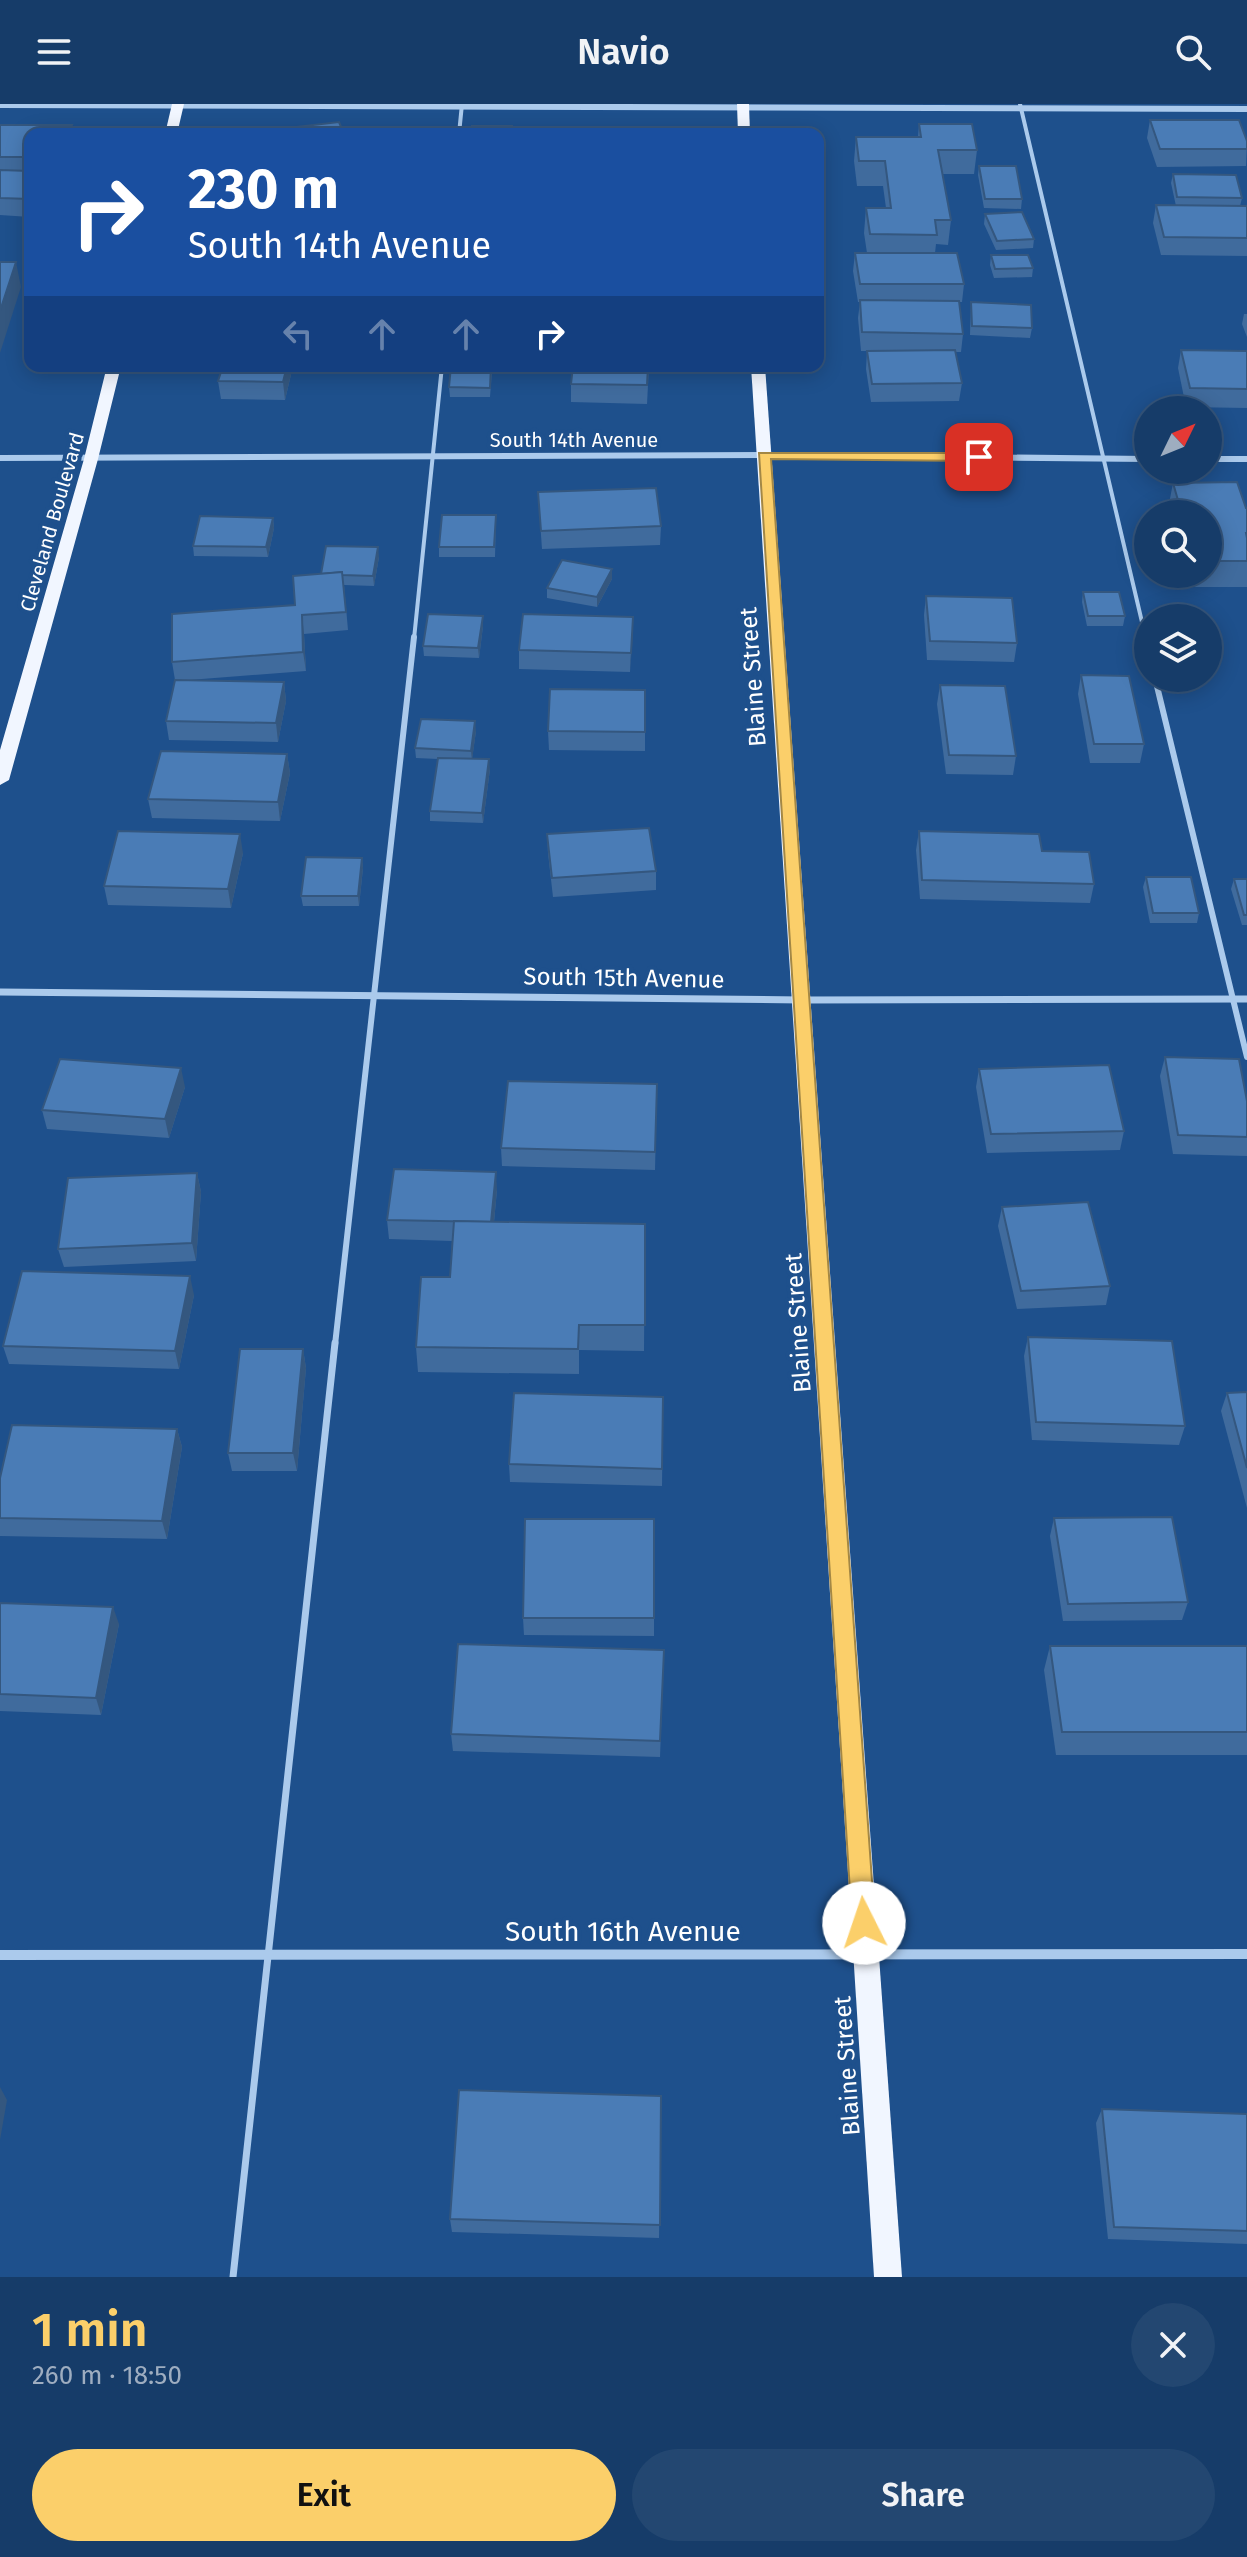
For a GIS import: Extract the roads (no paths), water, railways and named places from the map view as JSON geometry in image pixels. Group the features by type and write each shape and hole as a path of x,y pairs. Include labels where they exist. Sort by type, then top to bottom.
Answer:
{"main road":[{"path":"172,128 178,105"},
{"path":"743,106 744,128"},
{"name":"Cleveland Boulevard","path":"0,780 113,372"},
{"name":"Blaine Street","path":"758,372 888,2277"}],"street":[{"path":"0,105 1247,109"},
{"name":"South 14th Avenue","path":"0,458 764,455 1134,459"},
{"path":"1222,459 1247,459"},
{"name":"South 15th Avenue","path":"0,992 802,1000 1247,999"},
{"name":"South 16th Avenue","path":"0,1955 1247,1954"}],"lane":[{"path":"460,128 462,105"},
{"path":"1020,106 1138,604"},
{"path":"233,2277 435,457 442,372"},
{"path":"1158,692 1247,1057"}]}
